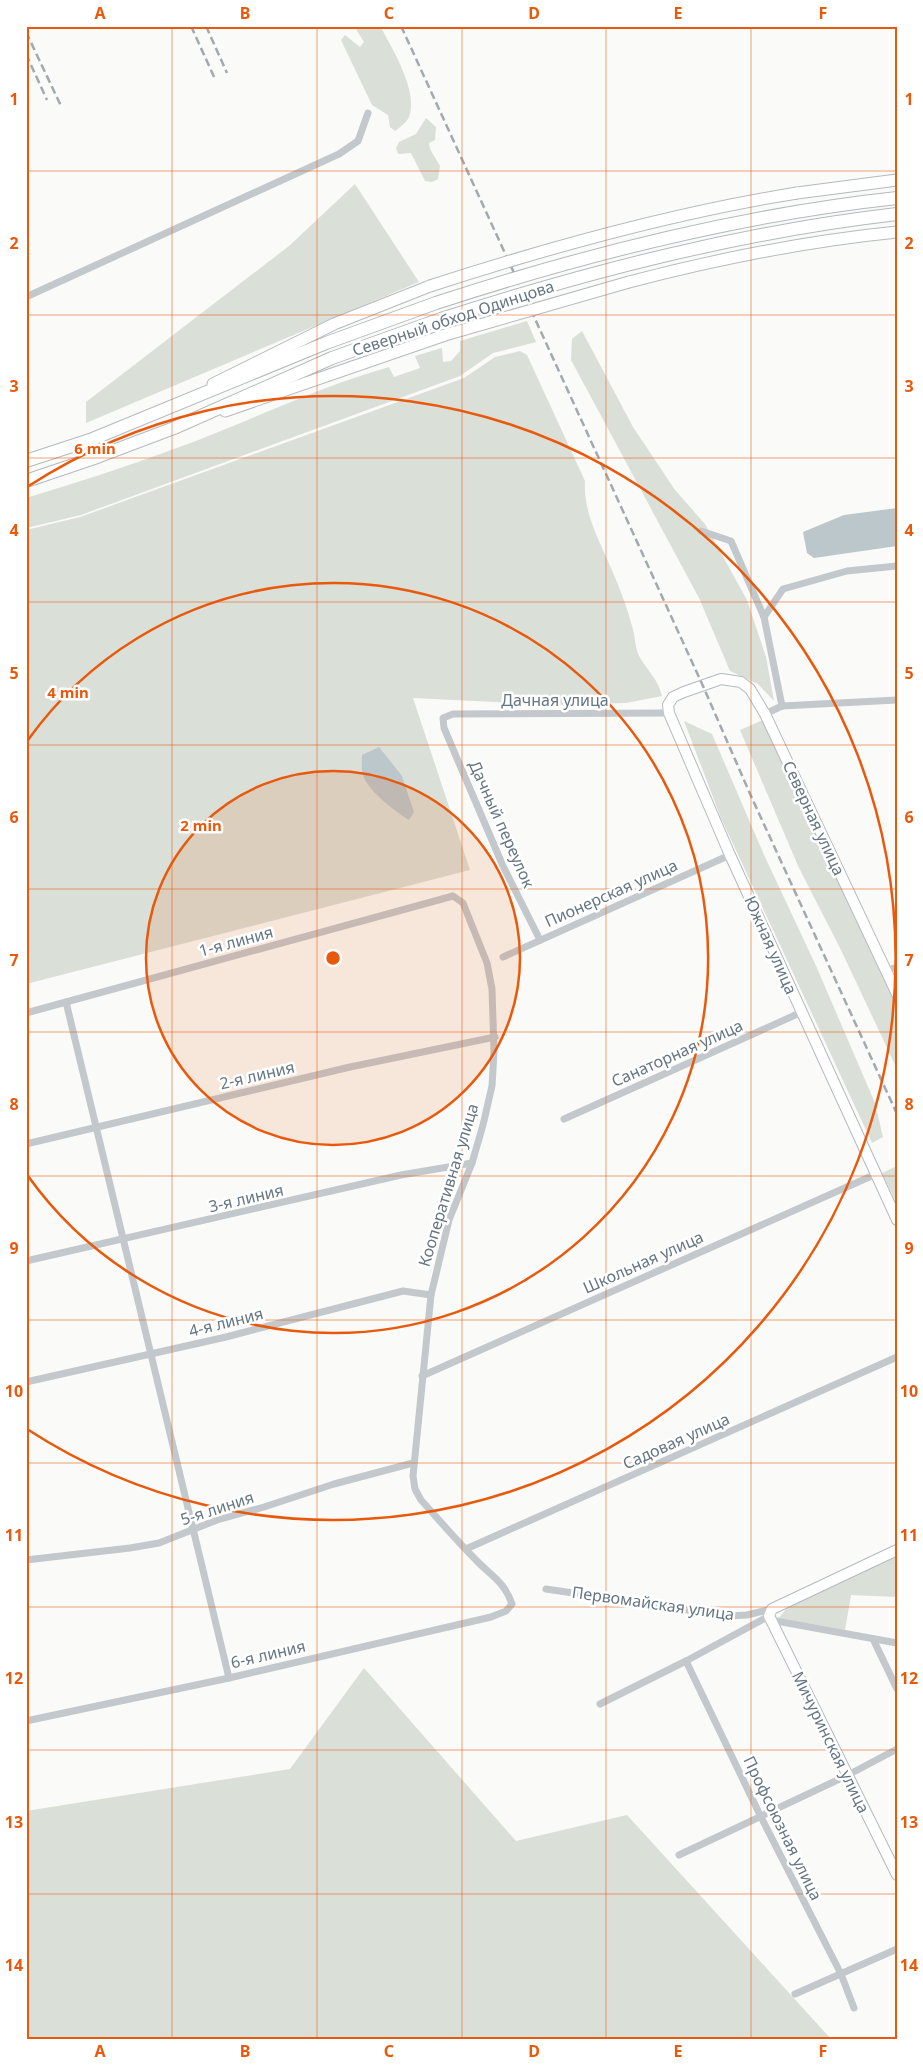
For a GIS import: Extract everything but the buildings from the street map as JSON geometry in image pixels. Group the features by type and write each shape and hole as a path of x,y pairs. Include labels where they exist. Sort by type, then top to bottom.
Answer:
{"highway":[{"name":"Северный обход Одинцова","path":"26,461 90,440 326,343 436,303 541,270 704,229 790,212 897,199"},
{"name":"Северный обход Одинцова","path":"26,481 174,428 332,358 441,319 546,286 707,245 776,231 897,214"}],"main road":[{"path":"165,408 301,339 430,286 630,227 694,212 797,192 897,180"},
{"path":"879,182 887,186 897,199"},
{"path":"885,233 892,228 897,219"},
{"path":"174,428 445,336 644,278 779,249 897,232"}],"street":[{"path":"26,297 339,154 358,141 368,114"},
{"path":"701,531 732,541 764,617 782,706"},
{"path":"764,617 783,589 848,572 897,566"},
{"name":"Северная улица","path":"669,713 668,706 673,697 721,679 741,682 750,690 765,714 897,994"},
{"path":"765,714 782,706 897,700"},
{"name":"Дачная улица","path":"443,718 454,714 669,713"},
{"name":"Южная улица","path":"669,713 730,855 897,1220"},
{"name":"Дачный переулок","path":"443,718 444,728 503,866 540,940"},
{"name":"Пионерская улица","path":"503,957 730,855"},
{"name":"1-я линия","path":"26,1013 454,896"},
{"name":"Кооперативная улица","path":"454,896 463,903 487,963 492,989 495,1037 492,1086 472,1162 449,1220 431,1295 413,1463 416,1489 422,1500 477,1562 498,1579 508,1592 512,1604"},
{"path":"886,971 897,967"},
{"path":"66,1002 229,1678"},
{"name":"Санаторная улица","path":"564,1119 802,1012"},
{"name":"2-я линия","path":"26,1144 97,1129 350,1067 495,1037"},
{"name":"3-я линия","path":"26,1261 401,1175 472,1162"},
{"name":"Школьная улица","path":"422,1376 876,1174"},
{"name":"4-я линия","path":"26,1382 226,1337 403,1291 431,1295"},
{"name":"Садовая улица","path":"466,1549 897,1357"},
{"name":"5-я линия","path":"26,1560 159,1543 193,1528 334,1484 413,1463"},
{"name":"Первомайская улица","path":"546,1589 728,1616 747,1614 771,1615 897,1550"},
{"name":"6-я линия","path":"26,1721 229,1678 491,1618 506,1611 512,1604"},
{"path":"600,1704 686,1661 771,1615 897,1643"},
{"name":"Мичуринская улица","path":"771,1615 897,1875"},
{"path":"874,1639 897,1688"},
{"name":"Профсоюзная улица","path":"686,1661 760,1815 841,1974 854,2008"},
{"path":"679,1855 848,1775 897,1749"},
{"path":"795,1994 897,1949"}],"shaded area":[{"path":"356,26 380,26 403,70 410,95 411,107 408,119 395,131 390,127 388,115 372,105 341,40 345,35 360,47 364,42"},
{"path":"426,118 436,127 435,140 429,143 430,149 440,166 438,179 432,182 425,181 411,153 398,154 396,148 399,142 416,134"},
{"path":"355,184 419,282 86,423 86,402 289,246"},
{"path":"527,321 536,342 493,353 460,376 81,515 26,528 26,498 174,449 361,375 389,367 394,377 420,368 415,356 442,348 443,362 451,361 460,351 460,341"},
{"path":"582,331 633,427 675,490 705,524 747,600 766,657 774,701 758,684 730,671 699,598 571,360 572,339"},
{"path":"520,351 527,355 585,481 589,515 625,604 639,656 655,680 662,696 626,703 555,705 413,698 470,870 26,984 26,530 80,517 464,378 495,357"},
{"path":"897,508 897,546 814,558 807,553 803,532 844,515"},
{"path":"765,719 897,1000 897,1069 841,950 799,868 740,730"},
{"path":"684,721 712,734 765,857 817,968 875,1103 883,1137 872,1143 721,818"},
{"path":"379,747 402,776 414,812 409,820 376,794 363,775 362,755"},
{"path":"897,1166 897,1204 882,1173"},
{"path":"897,1555 897,1597 851,1595 845,1630 779,1618 789,1605"},
{"path":"364,1668 516,1841 627,1815 831,2039 26,2039 26,1811 290,1769"}],"railway":[{"path":"191,26 215,79"},
{"path":"206,26 227,73"},
{"path":"401,26 897,1114"},
{"path":"26,32 61,106"},
{"path":"26,54 47,100"}]}
